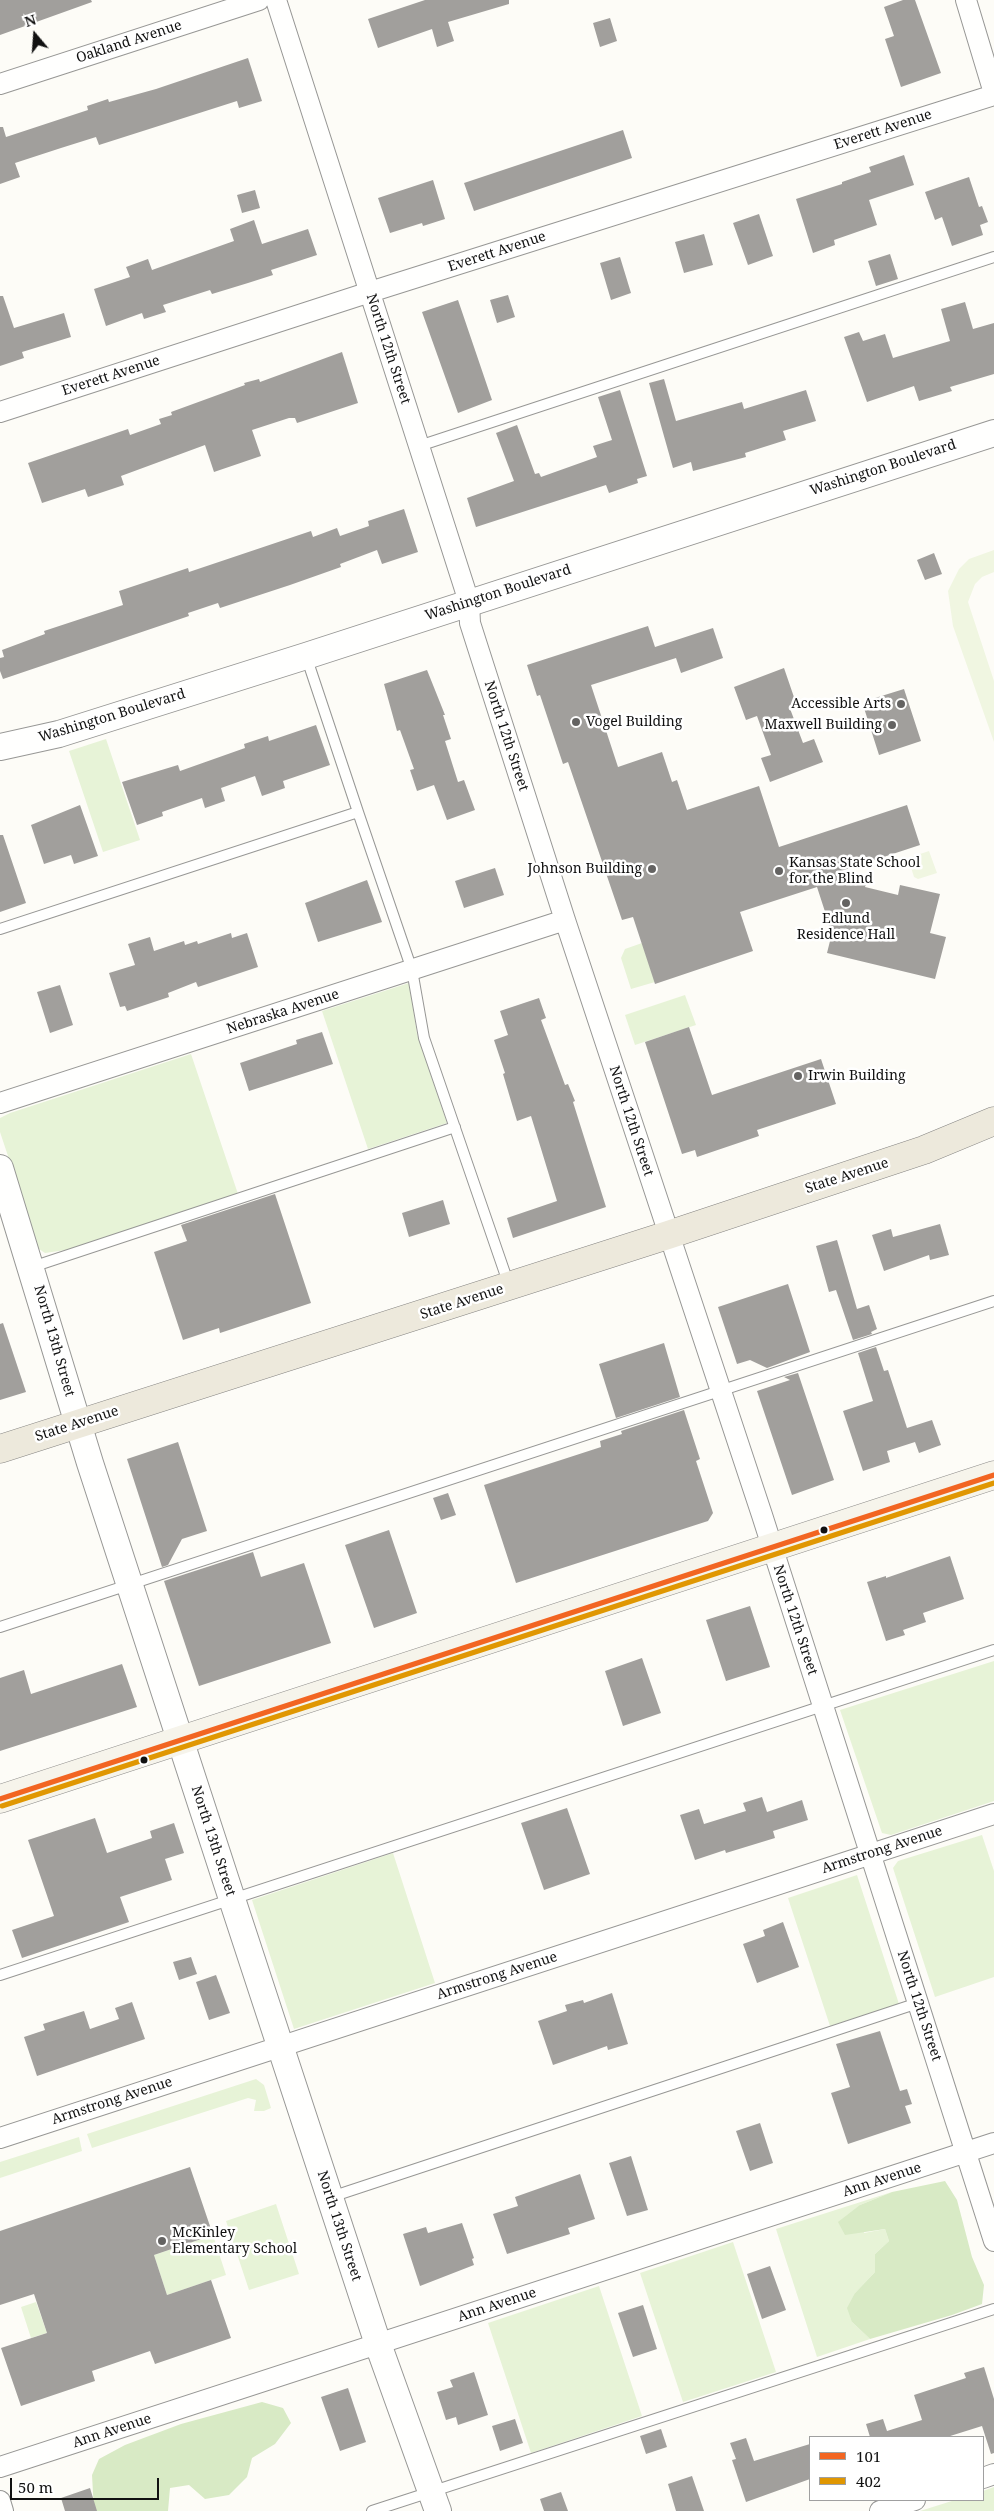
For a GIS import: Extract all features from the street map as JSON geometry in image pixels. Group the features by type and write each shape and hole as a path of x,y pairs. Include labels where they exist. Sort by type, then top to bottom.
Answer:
{"main road":[{"name":"State Avenue","path":"0,1449 510,1287 924,1150 994,1122"},
{"name":"State Avenue","path":"924,1150 994,1136"},
{"path":"0,1799 994,1475"}],"street":[{"name":"Oakland Avenue","path":"0,84 259,0"},
{"name":"North 12th Street","path":"276,0 469,602 470,623 565,920 772,1548 994,2241"},
{"path":"966,0 994,94"},
{"name":"Everett Avenue","path":"0,412 370,292 994,94"},
{"name":"Washington Boulevard","path":"0,748 59,734 306,656 994,433"},
{"name":"Nebraska Avenue","path":"0,1103 565,920"},
{"name":"North 13th Street","path":"0,1168 32,1267 78,1424 232,1900 378,2344 435,2502"},
{"name":"Armstrong Avenue","path":"0,2138 994,1814"},
{"name":"Ann Avenue","path":"0,2467 994,2143"},
{"path":"0,2501 3,2511"},
{"path":"880,2511 912,2501"}],"lane":[{"path":"419,446 994,257"},
{"path":"306,656 412,970 424,1038 510,1287"},
{"path":"0,929 358,812"},
{"path":"32,1267 455,1128"},
{"path":"0,1627 994,1301"},
{"path":"0,1975 994,1650"},
{"path":"330,2197 918,2003"},
{"path":"372,2511 435,2502 994,2309"}],"green space":[{"path":"994,550 994,572 982,577 975,584 968,602 994,681 994,742 953,626 948,591 959,569 969,559"},
{"path":"106,739 140,840 103,852 69,751"},
{"path":"929,851 937,873 918,879 914,877 908,858"},
{"path":"642,943 655,982 631,989 621,958 625,949"},
{"path":"409,983 417,1034 447,1123 368,1149 322,1011"},
{"path":"685,995 696,1025 635,1045 625,1015"},
{"path":"191,1054 238,1194 73,1249 45,1253 39,1249 0,1132 0,1118 10,1113"},
{"path":"994,1661 994,1801 891,1835 882,1833 840,1710"},
{"path":"982,1835 994,1871 994,1977 935,1997 893,1868 898,1861"},
{"path":"393,1853 435,1983 294,2029 252,1900"},
{"path":"857,1875 899,2004 830,2026 788,1898"},
{"path":"256,2079 264,2085 271,2108 264,2111 254,2111 256,2100 248,2098 92,2148 87,2134"},
{"path":"79,2137 82,2151 0,2178 0,2162"},
{"path":"945,2181 957,2200 972,2257 984,2285 982,2304 952,2315 870,2339 852,2322 847,2308 855,2293 875,2272 875,2254 889,2241 885,2229 845,2235 838,2222 860,2205 892,2192"},
{"path":"892,2192 860,2205 864,2233 885,2229 889,2241 875,2254 875,2272 855,2293 852,2322 870,2339 817,2357 776,2229"},
{"path":"276,2204 299,2274 249,2290 226,2221"},
{"path":"213,2235 226,2275 167,2295 154,2255"},
{"path":"733,2242 776,2372 683,2402 640,2273"},
{"path":"599,2286 642,2416 531,2453 488,2323"},
{"path":"36,2302 47,2333 31,2338 21,2307"},
{"path":"262,2402 283,2408 291,2423 275,2444 252,2458 247,2477 229,2495 205,2499 189,2485 170,2488 168,2511 94,2511 92,2475 99,2459 125,2445 181,2424"},
{"path":"994,2487 994,2511 920,2511 952,2501 984,2501 984,2491"}],"building":[{"path":"0,0 91,0 92,2 0,35"},
{"path":"425,0 509,0 509,4 448,22 454,41 437,47 432,29 378,48 368,19"},
{"path":"903,0 915,0 941,73 901,87 885,39 894,36 884,7"},
{"path":"610,18 617,41 600,47 593,23"},
{"path":"248,58 262,101 239,108 237,101 99,145 96,137 61,148 15,163 20,177 0,184 0,127 3,127 6,137 88,110 87,106 108,99 109,102 156,89"},
{"path":"623,130 632,158 474,211 464,183"},
{"path":"904,155 914,185 869,200 877,225 834,240 835,245 813,253 796,199 842,184 842,182 871,172 869,167"},
{"path":"969,177 979,207 982,206 988,222 980,225 983,235 952,246 942,217 935,220 925,192"},
{"path":"433,180 445,219 423,226 422,223 390,233 378,198"},
{"path":"255,190 260,208 242,213 237,195"},
{"path":"759,214 773,256 748,265 733,223"},
{"path":"254,220 262,244 308,229 317,255 271,270 273,275 212,294 210,290 163,305 166,312 144,319 142,313 106,326 94,289 130,277 126,267 148,259 152,270 234,241 230,229"},
{"path":"704,234 713,265 684,273 675,242"},
{"path":"890,254 898,279 876,286 868,261"},
{"path":"620,257 631,293 611,300 600,263"},
{"path":"508,295 515,317 497,323 490,300"},
{"path":"0,296 3,296 14,328 64,313 71,337 22,352 24,358 0,366"},
{"path":"458,300 492,400 458,413 422,312"},
{"path":"965,302 973,329 994,323 994,374 950,387 952,391 919,401 914,386 867,402 844,337 859,332 863,341 885,334 893,358 950,341 941,309"},
{"path":"342,352 358,403 297,423 295,418 289,418 252,430 261,456 214,472 205,445 121,476 124,485 88,497 85,489 42,503 28,463 128,429 130,435 161,424 159,419 172,415 171,412 245,385 244,383 259,379 260,382"},
{"path":"664,379 676,421 742,402 744,409 806,390 816,421 783,431 786,440 745,453 746,457 693,471 691,462 673,468 649,383"},
{"path":"620,390 647,476 637,479 638,483 609,493 606,485 476,527 467,498 514,481 496,433 517,425 535,474 539,473 541,477 597,457 593,446 612,440 598,397"},
{"path":"404,509 418,552 382,564 377,550 340,564 341,567 290,585 220,608 218,603 188,613 189,616 3,679 0,671 0,658 4,657 2,650 45,634 44,631 123,605 119,591 188,568 189,572 311,531 313,537 337,528 340,536 369,526 368,521"},
{"path":"934,553 942,574 925,580 917,560"},
{"path":"648,626 655,647 713,628 723,658 681,673 676,658 591,685 618,767 662,752 672,782 677,780 687,810 759,786 779,847 907,805 920,845 841,871 868,877 865,887 898,895 900,885 940,894 930,933 946,937 935,979 827,953 831,937 827,936 829,924 817,887 740,912 753,951 655,984 633,917 622,920 568,762 563,764 540,695 537,696 527,665"},
{"path":"784,668 796,703 789,706 803,743 814,739 823,762 770,782 761,758 771,755 757,716 746,720 734,687"},
{"path":"427,670 445,715 443,715 451,739 445,741 458,782 464,780 475,810 447,820 434,785 417,791 410,770 414,769 400,730 397,731 384,684"},
{"name":"Maxwell Building","path":"904,689 921,741 879,755 864,708 877,704 875,698"},
{"path":"316,725 330,765 283,781 285,788 262,796 255,776 221,788 225,801 205,808 202,798 162,812 163,816 137,825 122,782 178,765 180,771 245,748 244,744 268,736 269,741"},
{"path":"80,805 98,856 74,864 71,855 44,864 31,825"},
{"path":"0,835 3,835 26,903 0,912"},
{"path":"495,868 504,895 464,908 455,881"},
{"path":"367,880 382,922 318,942 305,903"},
{"path":"231,933 232,938 247,933 258,967 198,987 196,982 168,993 169,997 127,1011 125,1006 120,1007 109,973 135,965 128,944 150,937 154,951 184,941 185,945 197,941 198,944"},
{"path":"60,985 73,1025 50,1033 37,992"},
{"path":"539,998 546,1018 541,1020 565,1085 568,1084 575,1101 573,1102 606,1207 513,1238 507,1218 557,1201 531,1116 517,1121 503,1074 505,1073 494,1040 508,1035 500,1011"},
{"name":"Irwin Building","path":"689,1027 712,1095 821,1059 836,1104 757,1130 759,1136 697,1157 695,1150 682,1154 645,1042"},
{"path":"322,1032 333,1064 249,1091 240,1063 297,1044 296,1040"},
{"path":"275,1194 311,1303 220,1333 219,1328 183,1340 154,1252 187,1241 181,1225"},
{"path":"443,1200 450,1224 409,1237 402,1213"},
{"path":"940,1224 949,1255 930,1260 929,1255 884,1271 872,1235 891,1229 893,1237"},
{"path":"837,1240 857,1309 869,1305 877,1329 871,1332 872,1334 853,1340 836,1290 829,1292 816,1246"},
{"path":"788,1284 810,1352 767,1368 750,1360 737,1364 718,1307"},
{"path":"3,1323 26,1392 0,1400 0,1324"},
{"path":"664,1343 680,1397 616,1418 599,1364"},
{"path":"876,1347 884,1371 888,1370 907,1428 932,1420 941,1445 919,1453 915,1442 887,1451 890,1462 863,1471 843,1411 873,1401 858,1353"},
{"path":"798,1373 834,1480 792,1495 757,1391 790,1380 784,1377"},
{"path":"684,1410 700,1459 696,1461 713,1513 708,1521 516,1583 484,1485 601,1447 600,1441 622,1434 621,1431"},
{"path":"178,1442 207,1531 182,1539 168,1565 162,1567 127,1459"},
{"path":"448,1493 456,1515 441,1520 433,1498"},
{"path":"389,1530 417,1613 374,1628 345,1545"},
{"path":"253,1552 261,1577 304,1563 331,1643 199,1686 164,1581"},
{"path":"950,1556 964,1599 923,1613 926,1622 903,1630 905,1635 886,1641 867,1582 886,1576 886,1578"},
{"path":"750,1606 770,1667 726,1681 706,1620"},
{"path":"642,1658 661,1713 623,1726 605,1671"},
{"path":"122,1664 137,1707 0,1751 0,1678 24,1670 31,1694"},
{"path":"762,1797 767,1812 802,1800 808,1820 773,1831 775,1838 726,1853 725,1850 695,1860 680,1815 699,1809 704,1824 746,1811 743,1803"},
{"path":"567,1808 590,1874 544,1890 521,1823"},
{"path":"95,1818 107,1853 152,1838 150,1831 174,1823 184,1853 165,1859 172,1880 120,1897 129,1922 22,1958 12,1930 54,1916 28,1840"},
{"path":"783,1922 799,1967 757,1983 743,1944 765,1936 763,1930"},
{"path":"191,1957 197,1974 179,1980 173,1962"},
{"path":"216,1975 230,2013 209,2020 196,1982"},
{"path":"612,1993 628,2044 608,2050 607,2046 553,2065 538,2021 567,2011 565,2005 583,2000 584,2003"},
{"path":"132,2002 145,2039 37,2076 24,2037 45,2030 43,2024 84,2011 90,2029 119,2019 115,2008"},
{"path":"880,2031 900,2091 907,2089 912,2104 905,2106 911,2123 848,2144 831,2093 850,2087 836,2044"},
{"path":"760,2123 773,2163 750,2171 736,2131"},
{"path":"631,2156 648,2210 627,2216 609,2163"},
{"name":"McKinley Elementary School","path":"190,2167 213,2235 154,2255 167,2295 211,2280 231,2338 155,2364 150,2351 92,2371 95,2381 21,2406 1,2348 47,2333 34,2294 0,2305 0,2231"},
{"path":"580,2174 595,2219 568,2228 570,2234 507,2254 493,2214 518,2206 515,2197"},
{"path":"462,2223 474,2258 472,2259 474,2265 420,2286 403,2234 426,2227 428,2233"},
{"path":"770,2266 786,2310 762,2319 747,2274"},
{"path":"643,2305 657,2349 633,2357 618,2313"},
{"path":"984,2367 994,2399 994,2453 991,2454 982,2426 950,2436 870,2436 866,2424 883,2419 887,2431 922,2420 914,2395 966,2378 964,2373"},
{"path":"474,2372 488,2415 458,2425 456,2417 446,2420 437,2392 453,2387 450,2380"},
{"path":"348,2388 366,2442 340,2451 321,2397"},
{"path":"515,2419 523,2443 500,2451 492,2426"},
{"path":"661,2429 667,2447 646,2454 640,2436"},
{"path":"746,2438 754,2461 809,2444 809,2479 746,2502 732,2460 736,2459 730,2443"},
{"path":"692,2476 704,2511 676,2511 668,2484"},
{"path":"90,2488 97,2511 65,2511 61,2498"},
{"path":"561,2492 568,2511 544,2511 540,2499"}],"transit line":[{"name":"101","path":"0,1799 994,1475"},
{"name":"402","path":"2,1806 994,1483"}],"place":[{"name":"Accessible Arts","path":"901,704"},
{"name":"Vogel Building","path":"576,722"},
{"name":"Maxwell Building","path":"892,725"},
{"name":"Johnson Building","path":"652,869"},
{"name":"Kansas State School for the Blind","path":"779,871"},
{"name":"Edlund Residence Hall","path":"846,903"},
{"name":"Irwin Building","path":"798,1076"},
{"name":"McKinley Elementary School","path":"162,2241"}]}
